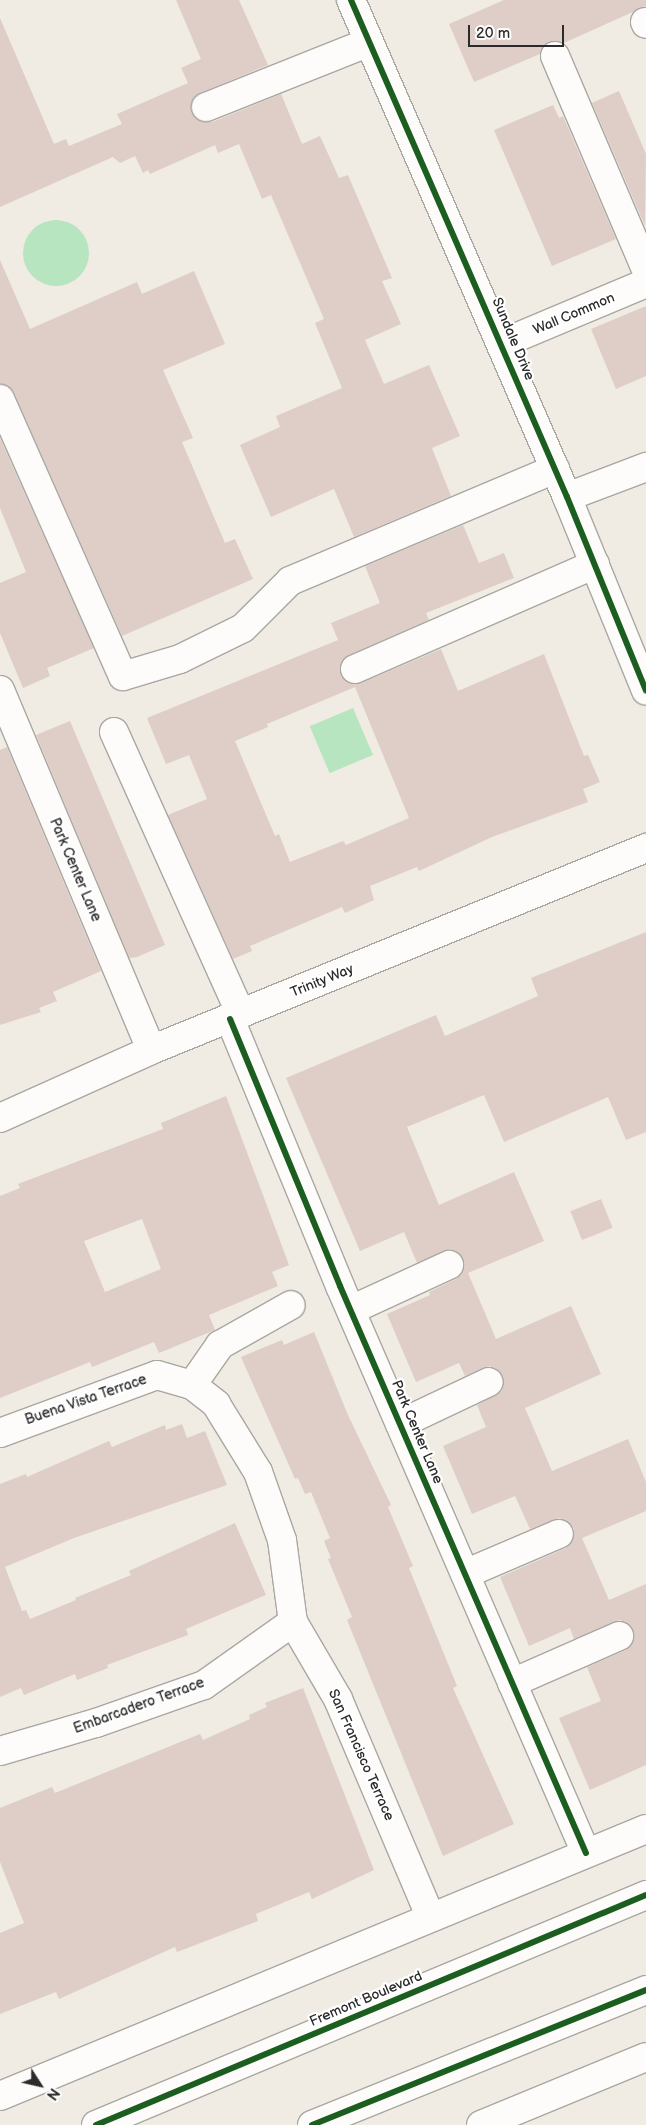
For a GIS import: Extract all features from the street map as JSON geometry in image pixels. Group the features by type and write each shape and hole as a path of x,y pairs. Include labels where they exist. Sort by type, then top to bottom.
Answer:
{"street":[{"name":"Sundale Drive","path":"351,0 567,497 646,691"},
{"path":"206,107 369,42"},
{"path":"555,56 646,269"},
{"name":"Wall Common","path":"501,344 646,283"},
{"path":"0,399 123,676 180,659 243,628 290,582 555,469"},
{"path":"567,497 646,467"},
{"path":"356,669 595,564"},
{"name":"Park Center Lane","path":"0,690 151,1050"},
{"name":"Park Center Lane","path":"114,732 235,1016 351,1310 586,1853"},
{"name":"Trinity Way","path":"0,1118 151,1050 646,848"},
{"path":"351,1310 449,1264"},
{"path":"192,1385 220,1345 291,1305"},
{"name":"Buena Vista Terrace","path":"0,1434 156,1376 192,1385"},
{"path":"400,1424 489,1382"},
{"name":"San Francisco Terrace","path":"192,1385 216,1404 258,1472 282,1540 293,1622 338,1699 430,1916"},
{"path":"465,1574 559,1534"},
{"name":"Embarcadero Terrace","path":"0,1751 96,1723 204,1685 293,1622"},
{"path":"512,1683 619,1636"},
{"path":"0,2096 430,1916 646,1829"},
{"name":"Fremont Boulevard","path":"96,2125 646,1896"},
{"path":"312,2125 646,1990"},
{"path":"481,2125 646,2057"}],"green space":[{"path":"56,220 68,223 79,230 86,241 89,253 86,265 79,276 68,283 56,286 44,283 33,276 26,265 23,253 26,241 33,230 44,223"},
{"path":"353,708 373,755 330,773 310,726"}],"building":[{"path":"176,0 239,0 268,65 200,93 191,105 196,119 212,122 281,94 302,144 320,136 339,178 348,175 392,278 382,281 401,324 365,340 384,384 429,365 460,436 432,448 451,496 354,537 334,489 271,517 240,445 280,427 276,416 342,388 315,323 324,319 271,195 262,199 239,144 218,153 215,145 150,174 148,170 143,173 135,156 120,163 113,157 0,207 0,18 54,144 66,139 69,146 122,124 117,114 188,83 181,68 201,59"},
{"path":"504,0 646,0 646,6 564,43 548,42 540,54 474,82 449,24"},
{"path":"619,91 646,154 645,226 592,103"},
{"path":"553,105 559,118 563,116 616,239 552,266 494,130"},
{"path":"0,260 30,329 137,282 142,294 194,271 225,344 163,370 193,438 182,442 225,543 235,539 253,579 122,636 14,393 9,386 0,384"},
{"path":"646,306 646,376 616,389 591,329"},
{"path":"0,438 94,648 47,668 50,676 23,688 0,633 0,583 26,572 0,508"},
{"path":"463,525 479,563 504,553 514,578 426,613 429,620 349,655 340,667 341,676 353,684 361,683 441,649 458,691 544,654 584,756 588,755 600,782 583,789 588,802 492,837 419,871 417,867 370,886 374,900 345,913 342,907 250,946 252,951 233,959 168,815 207,799 189,755 166,764 147,718 338,640 331,623 380,603 365,566","holes":["355,687 409,818 346,845 343,841 290,862 279,834 275,836 235,741 268,727 267,724"]},
{"path":"70,721 165,945 137,957 129,958 36,735"},
{"path":"7,747 101,971 53,992 57,1001 39,1008 41,1012 0,1025 0,750"},
{"path":"646,932 646,1132 626,1140 608,1097 504,1142 484,1095 407,1127 439,1205 514,1172 544,1241 468,1273 496,1339 571,1306 601,1374 525,1408 552,1471 628,1439 646,1482 646,1511 582,1538 609,1600 646,1584 646,1765 590,1790 559,1718 601,1701 587,1667 626,1650 634,1638 633,1630 620,1620 574,1639 570,1628 529,1646 500,1577 566,1548 574,1536 574,1528 560,1518 530,1529 515,1496 472,1514 443,1446 486,1427 477,1405 502,1391 503,1376 490,1366 465,1376 459,1363 416,1382 387,1314 430,1295 429,1292 456,1279 462,1274 463,1259 450,1249 417,1263 404,1232 360,1251 286,1078 436,1015 445,1036 538,996 531,978"},
{"path":"226,1096 289,1265 272,1272 278,1286 209,1315 215,1330 159,1353 154,1342 92,1367 90,1362 0,1398 0,1196 20,1188 18,1184 163,1129 161,1123","holes":["142,1219 161,1269 105,1292 84,1241"]},
{"path":"601,1199 613,1228 582,1240 570,1211"},
{"path":"314,1332 348,1415 391,1505 388,1507 413,1566 409,1568 457,1686 453,1688 514,1824 443,1856 347,1620 352,1617 328,1559 331,1558 324,1541 330,1538 311,1492 305,1494 298,1478 295,1479 241,1357 282,1340 284,1345"},
{"path":"182,1424 187,1438 205,1431 227,1485 74,1538 5,1567 22,1611 26,1610 30,1619 76,1600 75,1598 131,1575 129,1571 235,1523 266,1595 186,1629 188,1635 107,1665 108,1668 77,1680 75,1674 24,1695 21,1688 0,1697 0,1484 26,1474 27,1477 109,1441 112,1447 165,1425 166,1430"},
{"path":"303,1688 374,1870 312,1899 309,1892 256,1914 258,1921 177,1952 175,1947 59,1999 56,1992 0,2014 0,1933 24,1923 0,1862 0,1808 52,1787 55,1793 200,1734 203,1740 250,1719 249,1715 267,1707 265,1703"}],"cycle path":[{"path":"351,0 567,497 646,691"},
{"path":"230,1019 340,1286 586,1853"},
{"path":"96,2125 646,1895"},
{"path":"312,2125 646,1990"}]}
